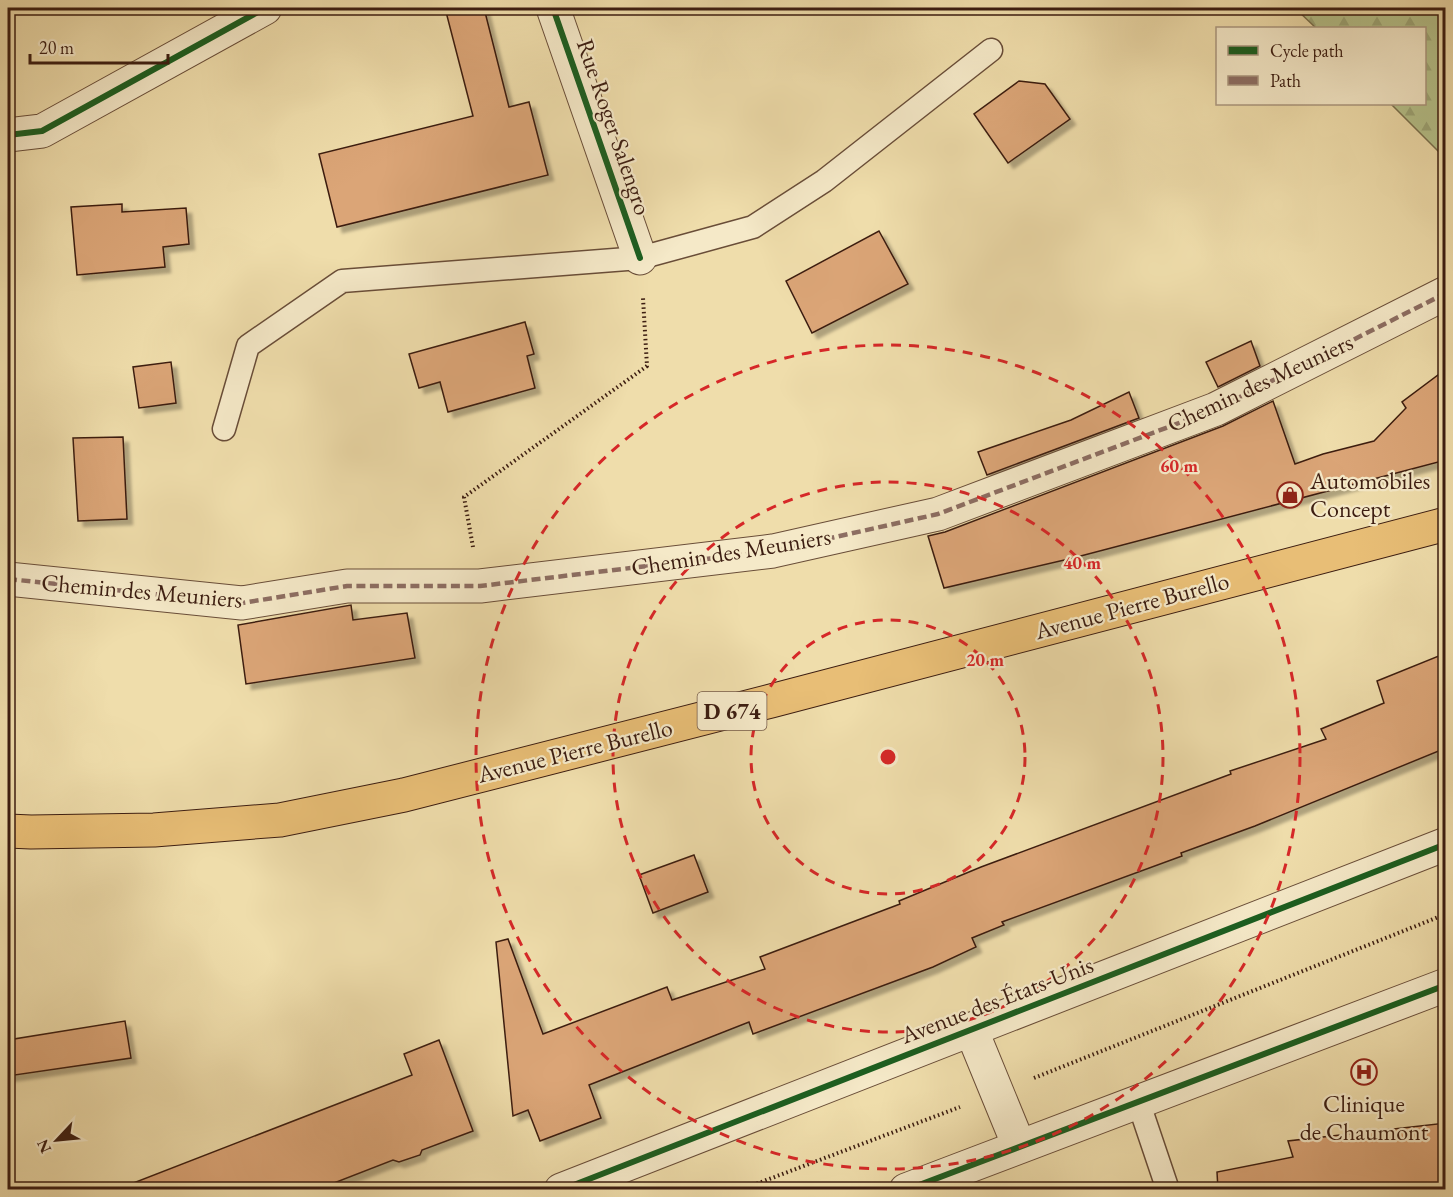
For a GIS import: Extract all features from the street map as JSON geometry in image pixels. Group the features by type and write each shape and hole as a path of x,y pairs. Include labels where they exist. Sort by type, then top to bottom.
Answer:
{"main road":[{"name":"Avenue Pierre Burello","path":"8,831 154,830 280,820 404,795 1446,524"}],"street":[{"path":"8,135 42,131 265,8"},
{"name":"Rue Roger Salengro","path":"553,8 640,258"},
{"name":"Chemin des Meuniers","path":"8,579 243,603 346,586 480,586 773,551 938,514 1216,409 1446,293"},
{"name":"Avenue des États-Unis","path":"561,1190 1446,844"},
{"path":"906,1190 1446,985"},
{"path":"971,1029 1019,1146"}],"lane":[{"path":"224,429 248,346 342,281 640,258 753,227 824,181 991,50"},
{"path":"1138,1101 1168,1190"}],"path":[{"path":"480,586 464,497 647,366 640,258"},
{"path":"740,1190 997,1092 1446,914"}],"green space":[{"path":"1295,8 1445,8 1445,158 1392,105 1426,105 1426,27 1315,27"}],"building":[{"path":"445,8 484,8 509,107 529,102 548,175 337,227 319,154 473,116"},
{"path":"1019,81 1045,84 1070,119 1008,163 974,114"},
{"path":"122,204 122,212 186,208 189,244 163,247 165,267 77,275 71,207"},
{"path":"879,231 908,284 812,333 786,281"},
{"path":"525,322 534,354 527,356 535,388 448,412 440,382 419,388 409,354"},
{"path":"1251,341 1260,366 1218,387 1206,362"},
{"path":"171,362 176,403 139,408 133,367"},
{"path":"1446,369 1446,460 1073,558 944,588 928,536 945,532 1223,426 1273,401 1295,464 1374,441 1406,408 1402,402"},
{"path":"1129,392 1139,418 987,475 978,452 1071,420"},
{"path":"123,437 127,519 78,521 73,438"},
{"path":"351,605 353,620 407,613 415,658 246,684 238,625"},
{"path":"1446,653 1446,748 1255,826 1181,853 1182,856 1002,922 1004,925 972,938 976,947 933,967 753,1034 749,1022 589,1085 601,1118 540,1141 528,1110 513,1116 496,942 508,939 543,1034 667,987 672,1000 765,969 760,957 900,904 899,901 981,867 1231,774 1230,771 1326,739 1321,729 1384,703 1377,681"},
{"path":"694,855 708,892 653,913 639,875"},
{"path":"125,1021 131,1058 8,1076 8,1040"},
{"path":"439,1040 473,1131 422,1150 420,1155 399,1162 393,1160 316,1190 123,1190 123,1187 412,1075 404,1054"},
{"path":"1446,1123 1446,1190 1218,1190 1217,1172 1293,1157 1288,1141"}],"marked path":[{"path":"8,579 242,603 347,586 480,586 773,551 938,514 1216,409 1446,293"}],"cycle path":[{"path":"8,135 42,131 265,8"},
{"path":"553,8 640,258"},
{"path":"561,1190 1446,844"},
{"path":"906,1190 1446,985"}],"place":[{"name":"Automobiles Concept","path":"1290,495"},
{"name":"Clinique de Chaumont","path":"1364,1072"}]}
